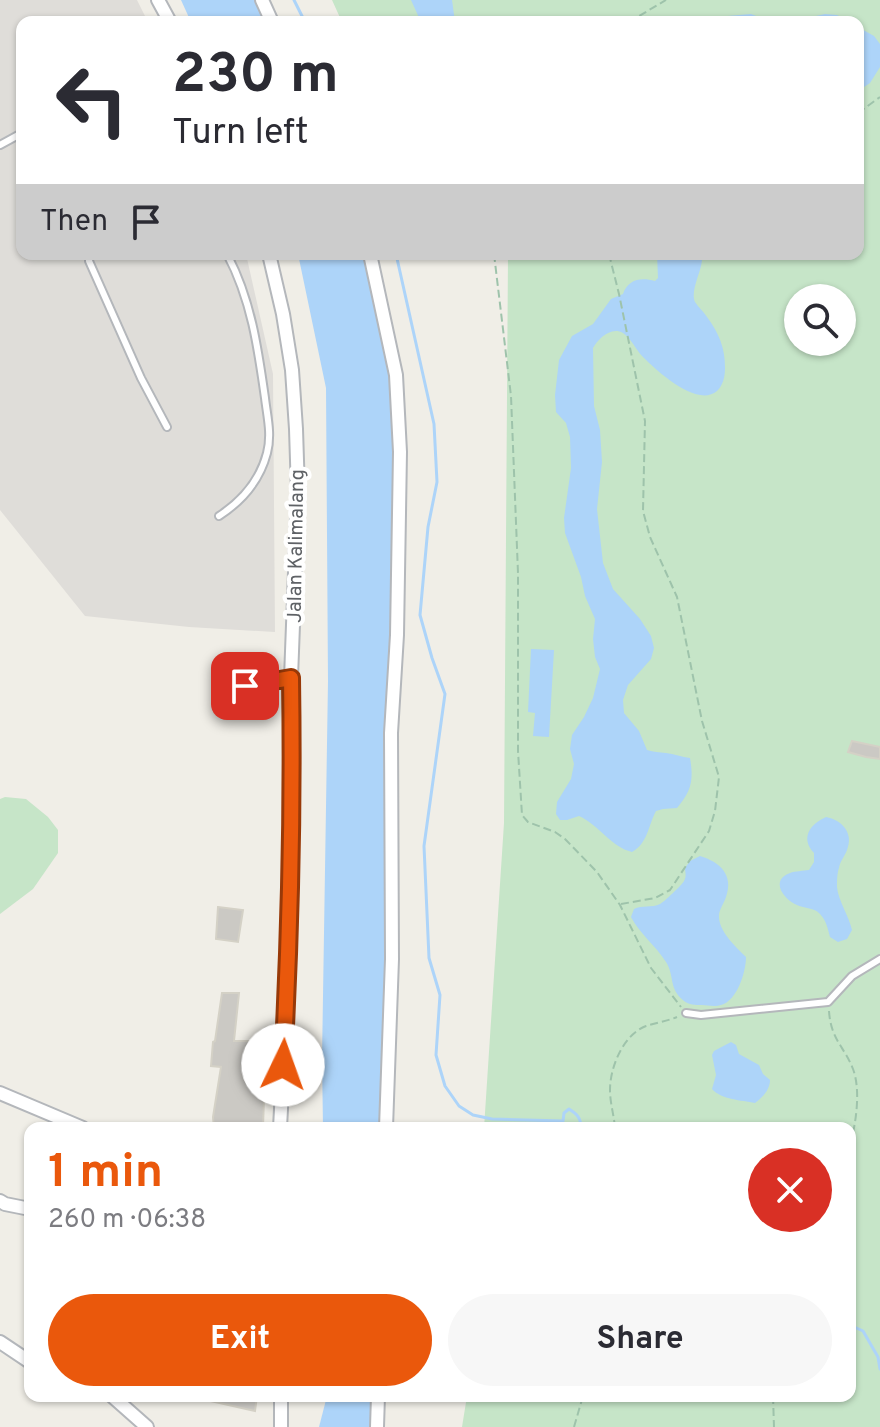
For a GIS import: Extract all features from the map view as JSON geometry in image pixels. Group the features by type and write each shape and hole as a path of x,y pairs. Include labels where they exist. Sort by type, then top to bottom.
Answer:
{"street":[{"name":"Jalan Kalimalang","path":"270,260 292,370 298,492 291,678 290,938 280,1122"},
{"path":"371,260 396,375 400,452 397,635 391,733 392,959 386,1122"},
{"path":"0,1093 69,1122"},
{"path":"0,1201 24,1205"},
{"path":"0,1342 24,1358"},
{"path":"119,1402 147,1427"},
{"path":"281,1402 281,1427"},
{"path":"377,1427 378,1402"}],"lane":[{"path":"89,260 141,378 167,427"},
{"path":"219,516 249,490 266,454 270,434 256,339 245,295 230,260"},
{"path":"223,689 291,678"},
{"path":"686,1013 701,1015 828,1002 852,976 880,959"}],"path":[{"path":"640,16 666,0"},
{"path":"495,260 511,396 518,573 520,805 525,820 565,839 597,872 620,905 651,968 686,1013 644,1027 621,1049 610,1077 615,1122"},
{"path":"610,260 645,421 643,511 650,537 677,597 702,721 719,777 709,831 670,890 655,898 620,905"},
{"path":"828,1002 830,1026 854,1070 854,1122"},
{"path":"574,1427 581,1402"},
{"path":"773,1402 774,1427"}],"shaded area":[{"path":"0,0 137,0 145,16 16,16 16,260 247,260 273,374 275,632 85,616 0,510"}],"green space":[{"path":"332,0 880,0 880,1427 462,1427 466,1402 856,1402 856,1122 484,1122 504,823 508,260 864,260 864,16 339,16"},
{"path":"0,799 26,799 48,817 58,830 58,853 33,889 0,914"}],"water":[{"path":"181,0 261,0 269,16 188,16"},
{"path":"411,0 452,0 454,16 418,16"},
{"path":"864,30 880,44 880,67 864,87"},
{"path":"299,260 371,260 396,375 386,1122 323,1122 328,681 326,388"},
{"path":"657,260 702,260 694,298 718,335 725,371 717,391 699,395 678,386 658,371 623,333 610,332 593,348 594,406 600,430 602,462 597,509 603,563 613,589 640,619 651,636 654,648 651,659 628,685 623,700 624,713 639,731 647,750 690,758 691,766 690,785 682,802 677,808 656,811 645,839 632,852 618,846 579,816 560,820 556,814 557,802 571,779 574,764 570,749 572,735 593,698 600,669 593,639 595,619 565,533 571,468 570,437 566,423 556,412 555,395 559,360 572,336 593,324 611,299 623,294 632,282 640,279 655,281 658,278"},
{"path":"531,649 554,650 549,737 533,736 535,713 528,712"},
{"path":"826,817 842,824 849,838 838,870 837,887 852,930 847,939 838,942 830,937 820,914 792,902 783,894 780,885 784,876 809,870 814,862 814,853 807,837 815,823"},
{"path":"700,856 714,862 727,876 728,889 719,921 728,938 746,957 736,992 719,1006 690,1004 679,996 666,962 631,917 634,909 657,905 669,897 684,881 685,868 690,861"},
{"path":"731,1042 736,1045 739,1054 759,1065 770,1080 767,1090 755,1103 726,1097 712,1089 716,1075 712,1055"},
{"path":"325,1402 378,1402 377,1427 319,1427"}],"building":[{"path":"852,741 880,747 880,759 848,752"},
{"path":"218,907 243,910 238,942 216,939"},
{"path":"222,993 239,993 234,1041 260,1041 258,1067 265,1067 263,1122 213,1122 221,1067 211,1066"},
{"path":"215,1402 256,1402 255,1411"}],"waterway":[{"path":"294,0 302,16"},
{"path":"397,260 434,424 437,482 428,527 420,615 445,694 424,846 429,958 440,995 436,1055 445,1086 459,1106 473,1115 492,1119 563,1121 564,1113 569,1109 580,1122"},
{"path":"856,1328 863,1331 878,1357 880,1369"}],"route":[{"path":"245,686 291,678 290,938 283,1065"}]}
